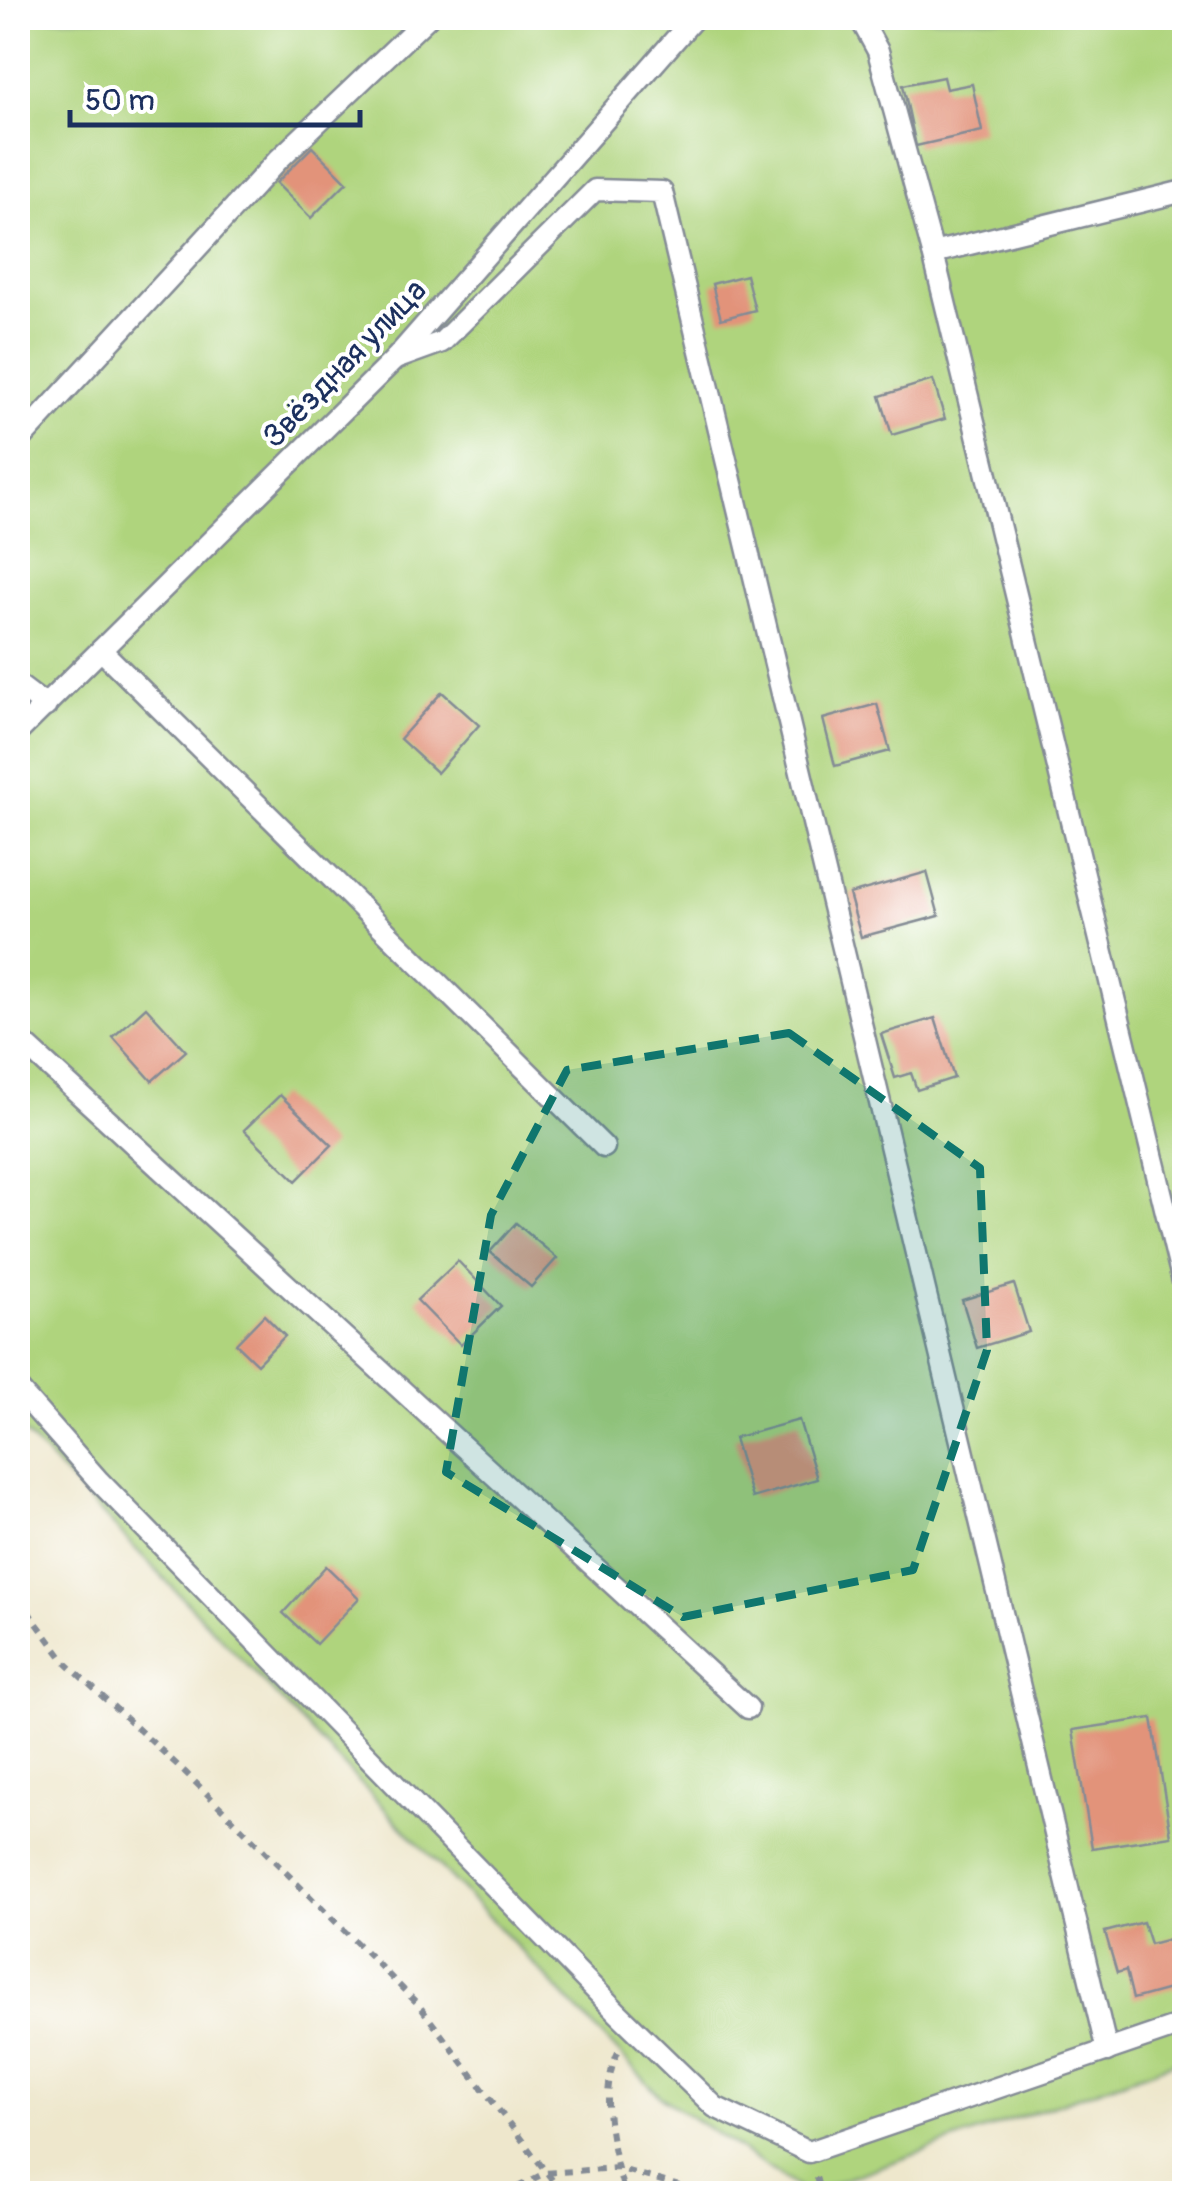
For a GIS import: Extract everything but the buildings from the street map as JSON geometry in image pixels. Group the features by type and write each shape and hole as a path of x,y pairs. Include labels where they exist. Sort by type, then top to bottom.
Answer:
{"lane":[{"path":"18,442 278,160 427,18"},
{"name":"Звёздная улица","path":"18,732 395,359 694,18"},
{"path":"860,18 878,51 933,253 1184,1286"},
{"path":"395,359 442,342 595,190 662,192 1107,2052"},
{"path":"933,253 1184,192"},
{"path":"101,650 604,1147"},
{"path":"18,684 46,706"},
{"path":"18,1038 748,1708"},
{"path":"18,1389 99,1481 618,2013 715,2106 809,2152 1184,2024"}],"path":[{"path":"18,1598 67,1664 185,1772 418,2004 564,2194"},
{"path":"618,2013 624,2036 610,2067 607,2089 617,2168 625,2194"},
{"path":"504,2194 545,2174 617,2168 707,2194"},
{"path":"1168,2194 1184,2192"}],"highlighted area":[{"path":"789,1033 980,1168 987,1350 913,1570 683,1617 446,1472 491,1215 567,1070"}],"green space":[{"path":"18,18 1184,18 1184,2059 806,2193 661,2097 18,1426"}]}
